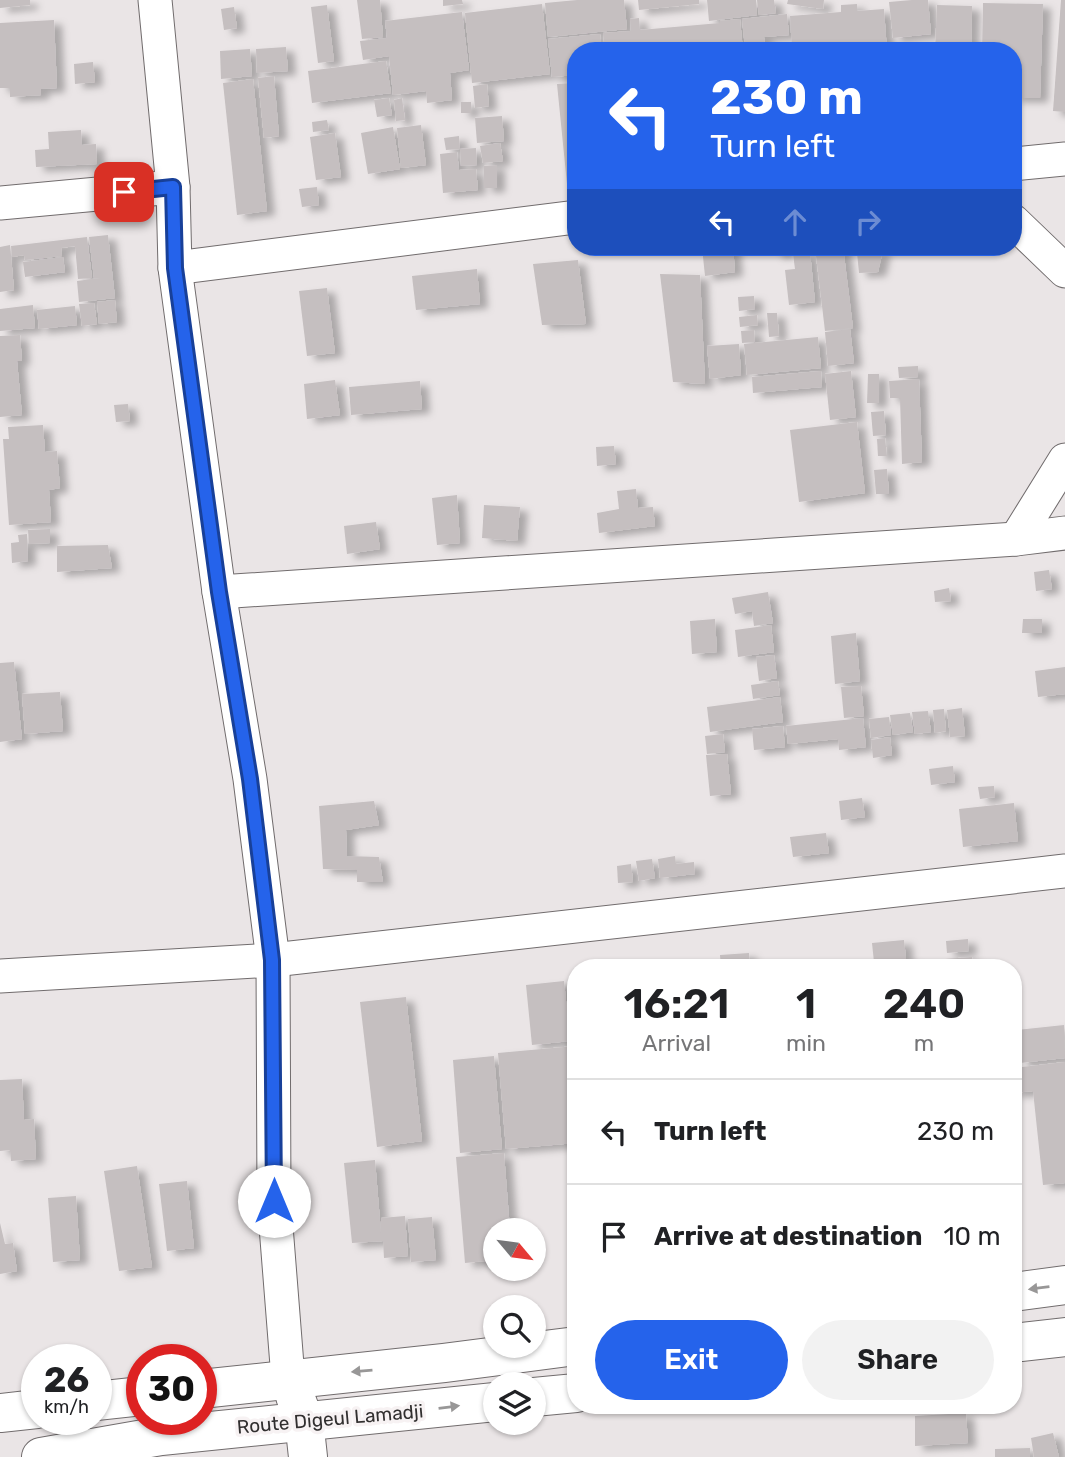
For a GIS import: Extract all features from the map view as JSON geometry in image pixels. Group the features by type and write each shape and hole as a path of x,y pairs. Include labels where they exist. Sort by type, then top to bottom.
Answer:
{"main road":[{"path":"1022,1291 1065,1285"},
{"path":"1022,1342 1065,1337"},
{"path":"217,1386 444,1363 567,1347"},
{"path":"288,1378 304,1420 308,1457"},
{"path":"546,1396 567,1394"},
{"name":"Route Digeul Lamadji","path":"41,1457 161,1436 483,1403"},
{"path":"0,1413 21,1411"}],"street":[{"path":"155,0 173,187 175,268 219,592 250,779 272,960 274,1201 288,1378"},
{"path":"1022,163 1065,159"},
{"path":"0,203 173,187"},
{"path":"175,268 567,219"},
{"path":"1022,230 1065,271"},
{"path":"1016,539 1065,460"},
{"path":"219,592 1016,539 1065,533"},
{"path":"0,976 272,960 1065,871"}],"building":[{"path":"0,0 30,0 30,5 0,8"},
{"path":"357,0 380,0 383,37 362,39"},
{"path":"443,0 462,0 463,4 443,6"},
{"path":"624,0 627,29 548,37 545,3"},
{"path":"638,0 699,0 699,4 639,10"},
{"path":"707,0 756,0 757,15 709,21"},
{"path":"757,0 774,0 776,13 759,15"},
{"path":"788,0 824,0 823,9 787,4"},
{"path":"928,0 931,34 893,38 889,2"},
{"path":"1061,0 1065,0 1065,112 1053,111"},
{"path":"983,3 1043,4 1040,98 1022,98 1022,42 982,42"},
{"path":"542,4 550,74 472,83 465,13"},
{"path":"857,4 857,11 884,9 886,42 791,42 790,16 841,12 841,5"},
{"path":"327,5 334,61 318,63 311,7"},
{"path":"937,5 972,6 971,42 935,42"},
{"path":"234,7 237,28 224,30 221,9"},
{"path":"462,12 469,70 450,73 452,100 427,103 426,91 393,95 389,56 363,60 360,41 387,38 385,21"},
{"path":"787,14 789,35 764,37 765,42 744,42 742,19"},
{"path":"639,18 640,30 740,19 742,42 604,42 603,33 631,31 630,19"},
{"path":"54,20 57,88 41,89 41,95 10,97 10,88 0,88 0,23"},
{"path":"600,34 601,42 567,42 567,76 552,77 548,39"},
{"path":"286,47 288,71 257,73 256,49"},
{"path":"250,49 252,76 221,79 220,51"},
{"path":"386,61 391,93 312,103 308,71"},
{"path":"93,62 95,82 75,84 74,64"},
{"path":"274,76 279,136 264,138 258,78"},
{"path":"253,79 267,211 237,215 223,83"},
{"path":"567,83 567,184 557,84"},
{"path":"487,84 489,106 475,108 473,86"},
{"path":"389,98 392,115 377,117 374,100"},
{"path":"402,98 405,120 396,121 394,100"},
{"path":"461,102 471,102 471,113 461,113"},
{"path":"502,116 504,141 477,143 475,118"},
{"path":"327,120 329,130 313,132 312,122"},
{"path":"421,125 426,165 401,168 397,128"},
{"path":"393,127 400,169 368,174 361,133"},
{"path":"81,130 82,145 96,144 97,164 36,167 35,150 49,149 48,132"},
{"path":"335,133 341,177 316,180 310,137"},
{"path":"459,136 460,149 446,150 444,138"},
{"path":"500,143 503,161 483,163 480,146"},
{"path":"476,148 477,165 461,166 460,149"},
{"path":"457,152 459,170 476,169 478,190 443,193 440,154"},
{"path":"497,165 497,188 484,188 484,166"},
{"path":"317,187 319,205 302,207 299,189"},
{"path":"108,235 115,298 79,302 77,281 100,278 94,278 89,237"},
{"path":"87,237 92,278 78,279 75,246 61,248 62,256 25,260 24,255 12,257 11,246"},
{"path":"10,245 14,290 0,292 0,247"},
{"path":"703,256 734,256 735,272 705,276"},
{"path":"793,256 810,256 815,302 789,305 785,270 795,269"},
{"path":"816,256 844,256 853,328 825,331"},
{"path":"857,256 882,256 878,272 859,273"},
{"path":"63,257 65,272 25,277 23,262"},
{"path":"578,260 586,324 542,325 533,264"},
{"path":"477,269 480,304 416,310 412,276"},
{"path":"660,274 700,275 705,384 673,382"},
{"path":"327,288 335,353 307,356 299,291"},
{"path":"754,296 755,309 739,311 738,297"},
{"path":"115,300 117,322 99,324 97,302"},
{"path":"94,303 97,324 82,326 79,304"},
{"path":"33,305 35,328 0,331 0,309"},
{"path":"75,306 77,325 39,329 37,310"},
{"path":"767,313 777,313 779,336 769,337"},
{"path":"757,315 758,325 740,327 739,317"},
{"path":"850,329 854,363 828,366 825,332"},
{"path":"754,330 755,342 742,343 741,331"},
{"path":"20,335 22,361 17,361 22,415 0,417 0,336"},
{"path":"818,337 821,368 747,375 744,344"},
{"path":"739,344 741,375 710,379 707,346"},
{"path":"918,366 918,377 899,378 898,367"},
{"path":"821,371 822,387 753,393 752,377"},
{"path":"851,371 856,417 830,420 825,374"},
{"path":"868,374 879,374 879,403 867,403"},
{"path":"919,379 922,462 902,464 900,398 890,398 889,381"},
{"path":"335,380 340,415 307,419 304,384"},
{"path":"420,381 422,409 351,415 349,387"},
{"path":"128,404 130,421 116,422 114,405"},
{"path":"884,411 886,435 873,436 871,412"},
{"path":"857,422 865,493 799,502 790,430"},
{"path":"43,425 45,452 57,451 60,488 49,490 51,522 9,525 3,439 9,439 8,427"},
{"path":"885,438 887,456 878,456 877,439"},
{"path":"614,446 616,464 597,466 596,447"},
{"path":"887,469 889,494 876,494 874,470"},
{"path":"636,489 638,508 653,507 655,526 599,533 597,513 619,509 617,491"},
{"path":"457,495 460,543 437,545 432,498"},
{"path":"484,505 520,507 517,541 482,538"},
{"path":"376,522 380,549 347,554 344,526"},
{"path":"50,529 50,543 29,544 28,530"},
{"path":"27,534 28,561 12,563 11,543 19,542 18,535"},
{"path":"108,545 112,568 57,572 57,546"},
{"path":"1049,570 1052,589 1036,591 1034,572"},
{"path":"949,588 951,601 935,602 934,591"},
{"path":"768,592 773,623 754,626 752,611 735,614 732,598"},
{"path":"715,619 717,652 692,654 690,621"},
{"path":"1023,619 1042,619 1042,633 1022,633"},
{"path":"771,625 774,652 738,657 735,630"},
{"path":"856,633 860,681 835,684 831,636"},
{"path":"774,655 777,678 759,681 756,657"},
{"path":"14,662 22,739 0,742 0,663"},
{"path":"1065,667 1065,694 1038,697 1035,671"},
{"path":"778,681 780,695 753,699 751,685"},
{"path":"861,686 864,716 844,718 841,687"},
{"path":"60,692 63,731 25,734 22,694"},
{"path":"780,697 783,722 710,732 707,707"},
{"path":"962,708 965,736 950,737 947,710"},
{"path":"944,709 946,731 935,733 933,710"},
{"path":"928,711 931,732 915,734 912,712"},
{"path":"910,713 913,732 893,735 890,715"},
{"path":"889,717 891,735 871,738 869,719"},
{"path":"863,718 866,747 839,750 838,739 788,744 786,726"},
{"path":"783,726 785,747 754,750 752,729"},
{"path":"723,734 725,752 707,754 705,736"},
{"path":"890,737 892,755 873,758 871,740"},
{"path":"727,754 731,794 710,796 706,755"},
{"path":"953,766 955,782 931,785 929,769"},
{"path":"994,786 995,797 980,799 978,787"},
{"path":"862,798 865,817 841,820 839,801"},
{"path":"374,801 379,825 346,830 347,856 379,857 383,882 357,882 357,870 323,869 319,806"},
{"path":"1014,803 1018,841 963,847 959,809"},
{"path":"826,833 829,853 793,857 790,837"},
{"path":"675,856 676,864 694,862 695,874 660,878 658,859"},
{"path":"652,859 655,878 639,881 636,861"},
{"path":"631,864 633,882 618,883 617,866"},
{"path":"968,939 969,951 947,953 946,941"},
{"path":"904,940 906,959 874,959 872,943"},
{"path":"749,953 749,959 720,959 720,955"},
{"path":"564,981 567,1041 532,1045 526,985"},
{"path":"406,997 422,1141 377,1147 360,1002"},
{"path":"1064,1025 1065,1058 1022,1063 1022,1029"},
{"path":"567,1047 567,1144 506,1149 498,1053"},
{"path":"494,1056 502,1149 460,1153 453,1060"},
{"path":"1065,1062 1065,1183 1043,1185 1033,1091 1022,1092 1022,1067"},
{"path":"22,1079 24,1120 34,1119 36,1159 11,1161 10,1150 0,1151 0,1080"},
{"path":"504,1153 509,1218 483,1218 483,1261 465,1263 456,1157"},
{"path":"375,1160 381,1233 381,1218 405,1216 408,1256 384,1258 383,1241 352,1243 344,1163"},
{"path":"137,1166 152,1267 119,1271 104,1171"},
{"path":"187,1181 194,1248 167,1251 159,1184"},
{"path":"76,1196 80,1260 53,1262 48,1198"},
{"path":"432,1217 436,1260 411,1262 408,1219"},
{"path":"0,1223 5,1244 13,1243 17,1271 0,1274"},
{"path":"966,1414 968,1443 915,1446 915,1416"},
{"path":"1053,1433 1059,1457 1034,1457 1031,1438"},
{"path":"1030,1448 1030,1457 995,1457 995,1449"}],"route":[{"path":"124,192 173,187 175,268 219,592 250,779 272,960 274,1201"}]}
